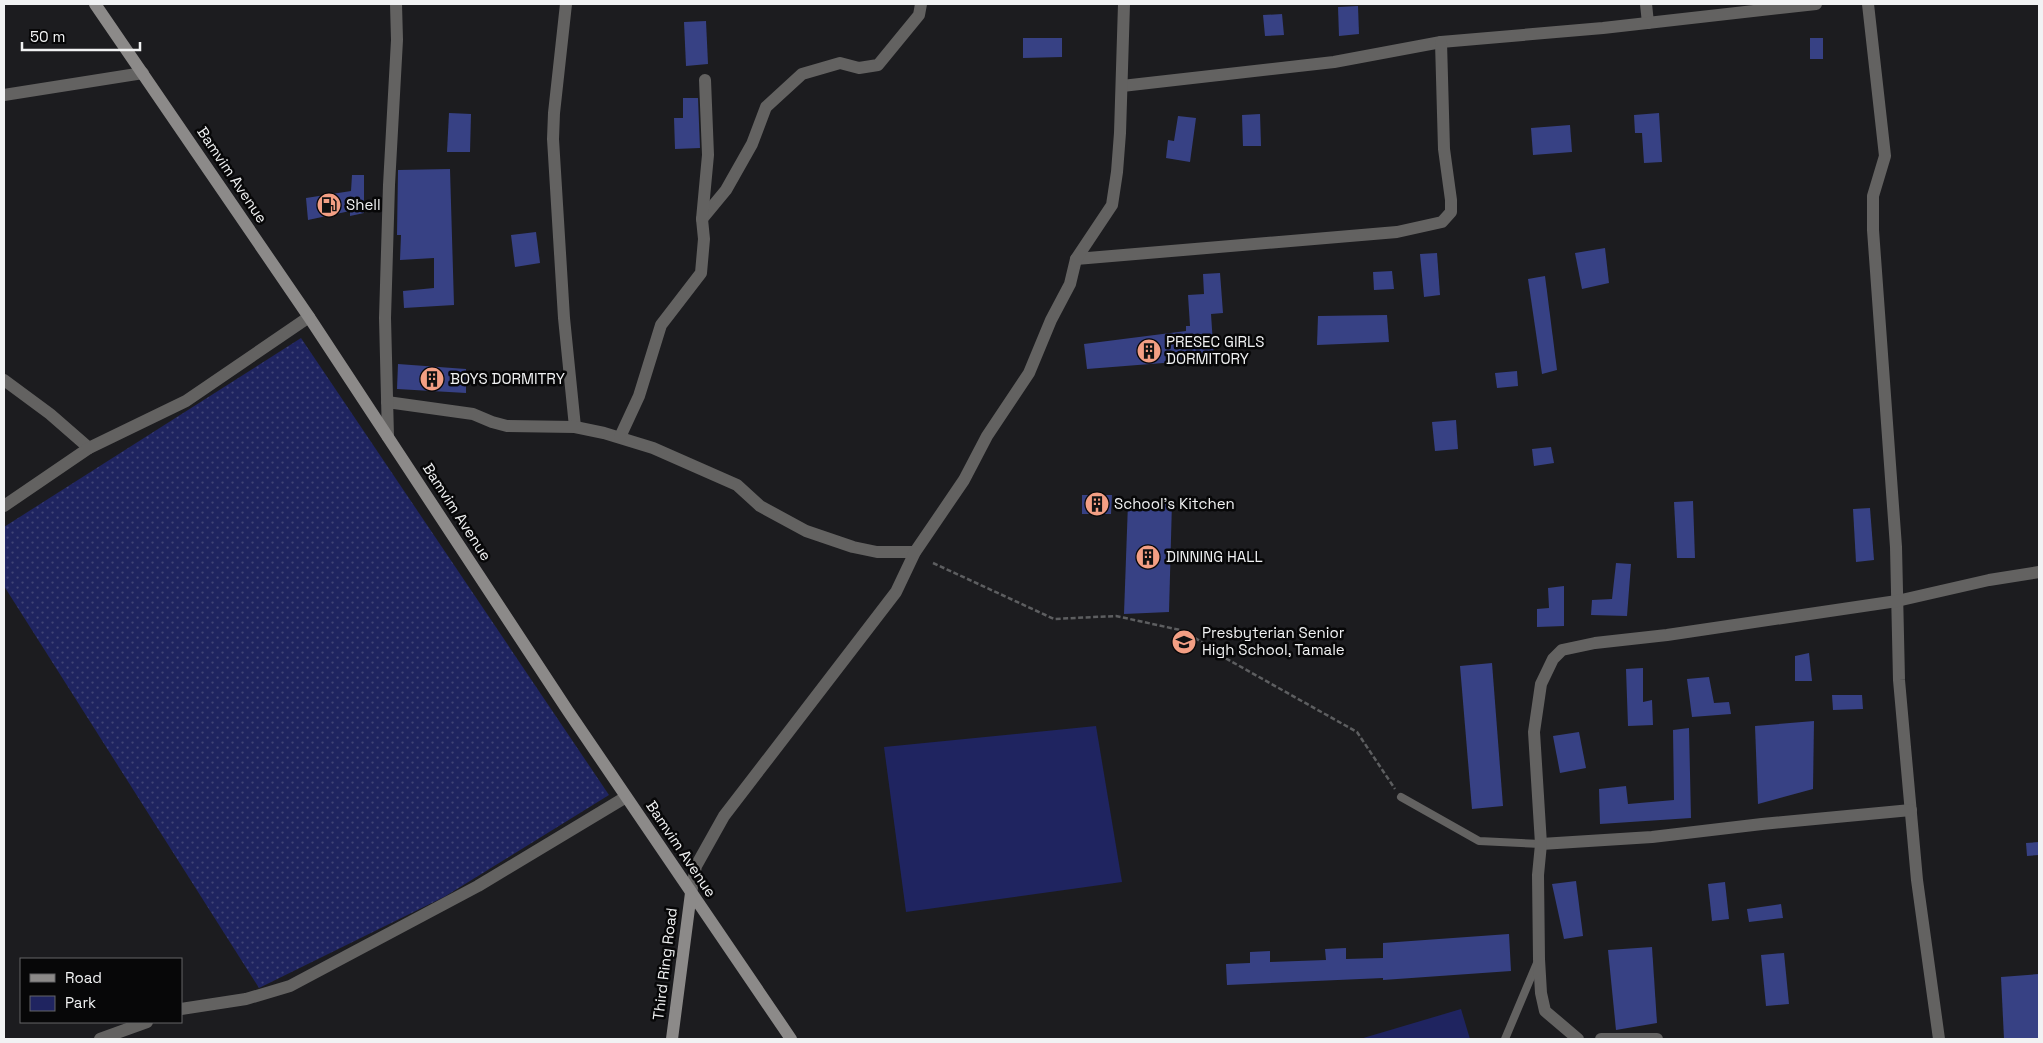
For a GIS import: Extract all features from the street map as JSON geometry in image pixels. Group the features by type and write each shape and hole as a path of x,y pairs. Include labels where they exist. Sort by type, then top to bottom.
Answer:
{"street":[{"name":"Bamvim Avenue","path":"95,4 309,317 626,797 791,1039"},
{"path":"388,438 385,318 389,185 397,40 396,4"},
{"path":"566,4 553,139 564,318 574,427"},
{"path":"702,219 726,190 752,144 766,107 802,74 840,64 859,68 878,65 919,15 921,4"},
{"path":"691,893 696,866 724,816 896,592 915,552 964,480 987,436 1029,373 1051,320 1070,284 1076,259 1112,205 1117,172 1124,4"},
{"path":"1646,4 1648,23"},
{"path":"1122,86 1334,62 1441,42 1648,23 1816,4"},
{"path":"1868,4 1885,156 1874,196 1873,230 1896,547 1900,680 1917,880 1939,1039"},
{"path":"1076,259 1397,232 1442,222 1450,212 1451,200 1444,149 1441,42"},
{"path":"4,95 143,73"},
{"path":"620,437 639,396 661,325 691,289 701,273 704,239 702,219 708,155 705,80"},
{"path":"4,506 89,448 186,402 309,317"},
{"path":"4,380 50,414 89,448"},
{"path":"387,402 473,414 507,426 574,427 620,437 653,448 737,485 760,506 806,531 853,547 876,552 915,552"},
{"path":"1578,1039 1545,1011 1541,993 1539,958 1538,875 1541,844 1534,732 1541,684 1553,660 1562,650 1595,643 1667,635 1897,601 1989,580 2039,572"},
{"path":"182,1009 246,999 290,986 478,886 626,797"},
{"path":"1541,844 1652,837 1762,824 1911,810"},
{"name":"Third Ring Road","path":"672,1039 691,893"},
{"path":"100,1039 144,1023"},
{"path":"1601,1039 1657,1039"}],"lane":[{"path":"1401,797 1479,841 1541,844"},
{"path":"1505,1039 1539,958"}],"path":[{"path":"933,563 1054,619 1116,616 1180,630 1202,642 1218,654 1357,732 1401,797"}],"green space":[{"path":"301,338 609,795 444,897 259,988 4,586 4,527"},
{"path":"1096,726 1122,882 906,912 884,747"},
{"path":"1461,1009 1470,1039 1360,1039"}],"building":[{"path":"1358,6 1359,34 1339,36 1338,7"},
{"path":"1282,14 1284,35 1265,36 1263,15"},
{"path":"706,21 708,64 686,66 684,22"},
{"path":"1023,38 1062,38 1062,57 1023,58"},
{"path":"1810,38 1823,38 1823,59 1810,59"},
{"path":"683,98 698,98 700,148 675,149 674,118 683,118"},
{"path":"449,113 471,114 470,152 447,152"},
{"path":"1659,113 1662,162 1644,163 1642,133 1635,133 1634,115"},
{"path":"1260,114 1261,146 1243,146 1242,115"},
{"path":"1178,116 1196,118 1190,162 1166,158 1168,140 1174,141"},
{"path":"1570,125 1572,152 1533,155 1531,128"},
{"path":"450,169 454,305 404,308 403,291 434,288 434,258 400,260 401,235 397,235 398,170"},
{"path":"352,175 364,175 364,213 350,216 350,211 308,220 306,198 351,191"},
{"path":"536,232 540,263 515,267 511,235"},
{"path":"1605,248 1609,283 1582,289 1575,253"},
{"path":"1437,253 1440,295 1424,297 1420,254"},
{"path":"1392,271 1394,289 1374,290 1373,272"},
{"name":"PRESEC GIRLS DORMITORY","path":"1220,273 1223,313 1211,314 1214,359 1087,369 1084,344 1186,331 1186,326 1190,326 1188,295 1204,294 1203,274"},
{"path":"1545,276 1557,370 1542,374 1528,279"},
{"path":"1387,315 1389,342 1317,345 1318,316"},
{"name":"BOYS DORMITRY","path":"398,364 466,369 466,393 397,389"},
{"path":"1517,371 1518,386 1497,388 1495,373"},
{"path":"1456,420 1458,449 1435,451 1432,422"},
{"path":"1551,447 1554,463 1534,466 1532,449"},
{"name":"School's Kitchen","path":"1082,495 1112,495 1111,514 1082,514"},
{"path":"1693,501 1695,558 1677,558 1674,502"},
{"name":"DINNING HALL","path":"1172,502 1169,612 1124,614 1128,503"},
{"path":"1870,508 1874,560 1856,562 1853,509"},
{"path":"1616,563 1631,564 1627,616 1591,615 1592,600 1612,599"},
{"path":"1564,586 1564,626 1537,627 1537,609 1549,608 1548,588"},
{"path":"1809,653 1812,681 1795,681 1795,656"},
{"path":"1492,663 1503,806 1472,809 1460,666"},
{"path":"1643,668 1643,702 1652,700 1653,725 1628,726 1626,669"},
{"path":"1709,677 1714,703 1729,702 1731,714 1692,717 1687,679"},
{"path":"1832,695 1862,695 1863,709 1833,710"},
{"path":"1814,721 1813,789 1758,804 1755,726"},
{"path":"1689,728 1691,818 1600,824 1599,789 1626,786 1628,804 1674,800 1673,730"},
{"path":"1579,732 1586,768 1560,773 1553,736"},
{"path":"2039,842 2039,855 2027,856 2026,843"},
{"path":"1576,881 1583,936 1564,939 1552,884"},
{"path":"1725,882 1729,919 1712,921 1708,884"},
{"path":"1781,904 1783,918 1749,922 1747,909"},
{"path":"1509,934 1511,971 1383,980 1383,978 1227,985 1226,964 1250,963 1250,952 1270,951 1270,962 1326,960 1325,949 1346,948 1346,959 1383,958 1383,943"},
{"path":"1652,947 1657,1023 1616,1030 1608,950"},
{"path":"1784,953 1789,1004 1766,1006 1761,955"},
{"path":"2039,974 2039,1039 2004,1039 2001,977"}],"place":[{"name":"Shell","path":"329,205"},
{"name":"PRESEC GIRLS DORMITORY","path":"1149,351"},
{"name":"BOYS DORMITRY","path":"432,379"},
{"name":"School's Kitchen","path":"1097,504"},
{"name":"DINNING HALL","path":"1148,557"},
{"name":"Presbyterian Senior High School, Tamale","path":"1184,642"}]}
